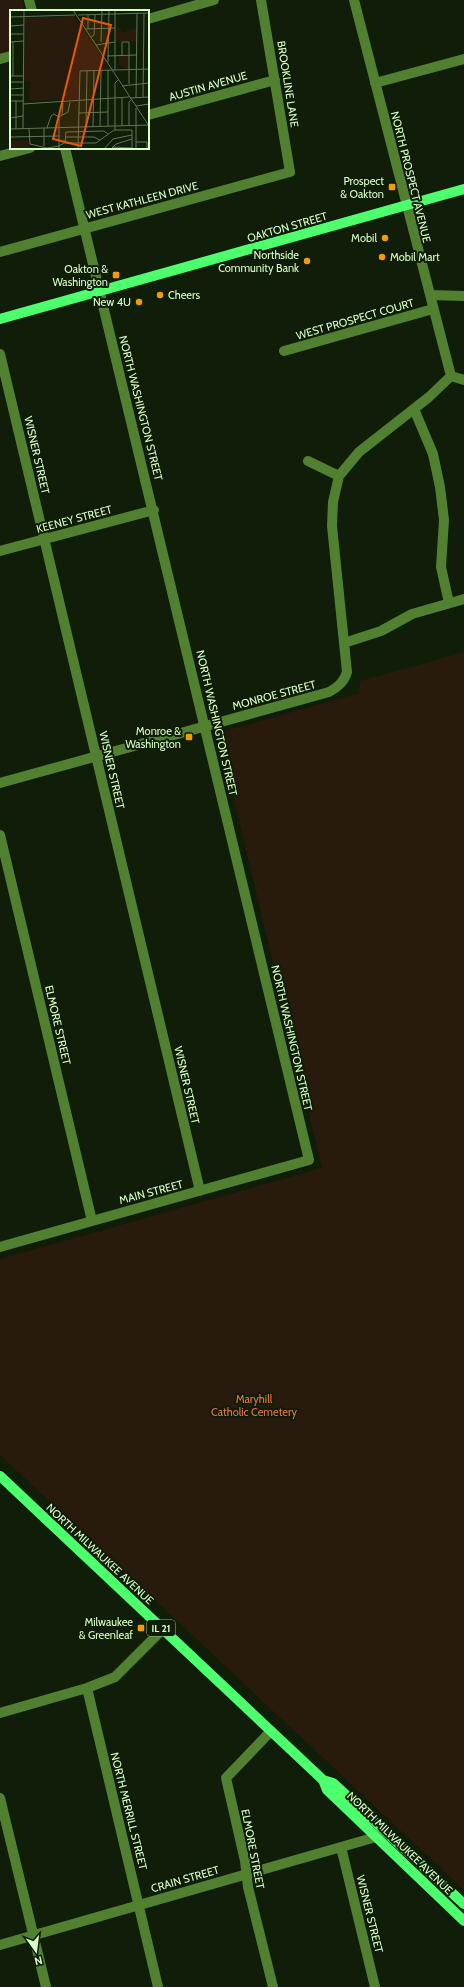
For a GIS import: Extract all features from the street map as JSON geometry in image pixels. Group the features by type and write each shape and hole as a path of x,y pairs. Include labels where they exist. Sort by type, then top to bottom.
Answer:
{"main road":[{"name":"OAKTON STREET","path":"0,320 464,189"},
{"name":"NORTH MILWAUKEE AVENUE","path":"1,1478 323,1780 327,1790 464,1921"},
{"name":"NORTH MILWAUKEE AVENUE","path":"323,1780 333,1783 464,1904"}],"street":[{"path":"29,0 32,10"},
{"path":"149,19 214,0"},
{"name":"BROOKLINE LANE","path":"262,0 290,172"},
{"name":"NORTH PROSPECT AVENUE","path":"354,0 451,376"},
{"path":"0,59 10,56"},
{"path":"375,83 464,59"},
{"name":"AUSTIN AVENUE","path":"149,115 275,80"},
{"path":"0,156 26,149"},
{"name":"NORTH WASHINGTON STREET","path":"66,149 309,1160"},
{"name":"WEST KATHLEEN DRIVE","path":"0,252 290,172"},
{"path":"430,295 464,296"},
{"name":"WEST PROSPECT COURT","path":"284,351 433,309"},
{"name":"WISNER STREET","path":"0,354 200,1191"},
{"path":"464,380 451,376 414,409 359,452 339,476 333,502 332,526 344,643 373,634 412,614 464,599"},
{"path":"414,409 432,454 440,487 444,520 441,567 449,603"},
{"path":"308,461 339,476"},
{"name":"KEENEY STREET","path":"0,551 154,510"},
{"name":"MONROE STREET","path":"0,783 329,692 336,688 345,678 347,672 344,643"},
{"name":"ELMORE STREET","path":"0,835 92,1221"},
{"name":"MAIN STREET","path":"0,1247 309,1160"},
{"path":"0,1713 87,1688 119,1674 163,1629"},
{"name":"NORTH MERRILL STREET","path":"87,1688 158,1987"},
{"name":"ELMORE STREET","path":"271,1731 226,1778 247,1874 248,1887 273,1987"},
{"path":"0,1798 46,1987"},
{"name":"CRAIN STREET","path":"0,1945 376,1837"},
{"name":"WISNER STREET","path":"341,1847 375,1987"}],"green space":[{"path":"0,0 22,0 24,10 10,10 10,51 0,54"},
{"name":"Maryhill Catholic Cemetery","path":"464,652 464,1890 0,1455 0,1259 322,1168 218,733 359,693 360,681"}],"place":[{"name":"Prospect & Oakton","path":"392,187"},
{"name":"Mobil","path":"385,238"},
{"name":"Mobil Mart","path":"382,257"},
{"name":"Northside Community Bank","path":"307,261"},
{"name":"Oakton & Washington","path":"116,275"},
{"name":"Cheers","path":"160,295"},
{"name":"New 4U","path":"139,302"},
{"name":"Monroe & Washington","path":"189,737"},
{"name":"Milwaukee & Greenleaf","path":"141,1628"}]}
